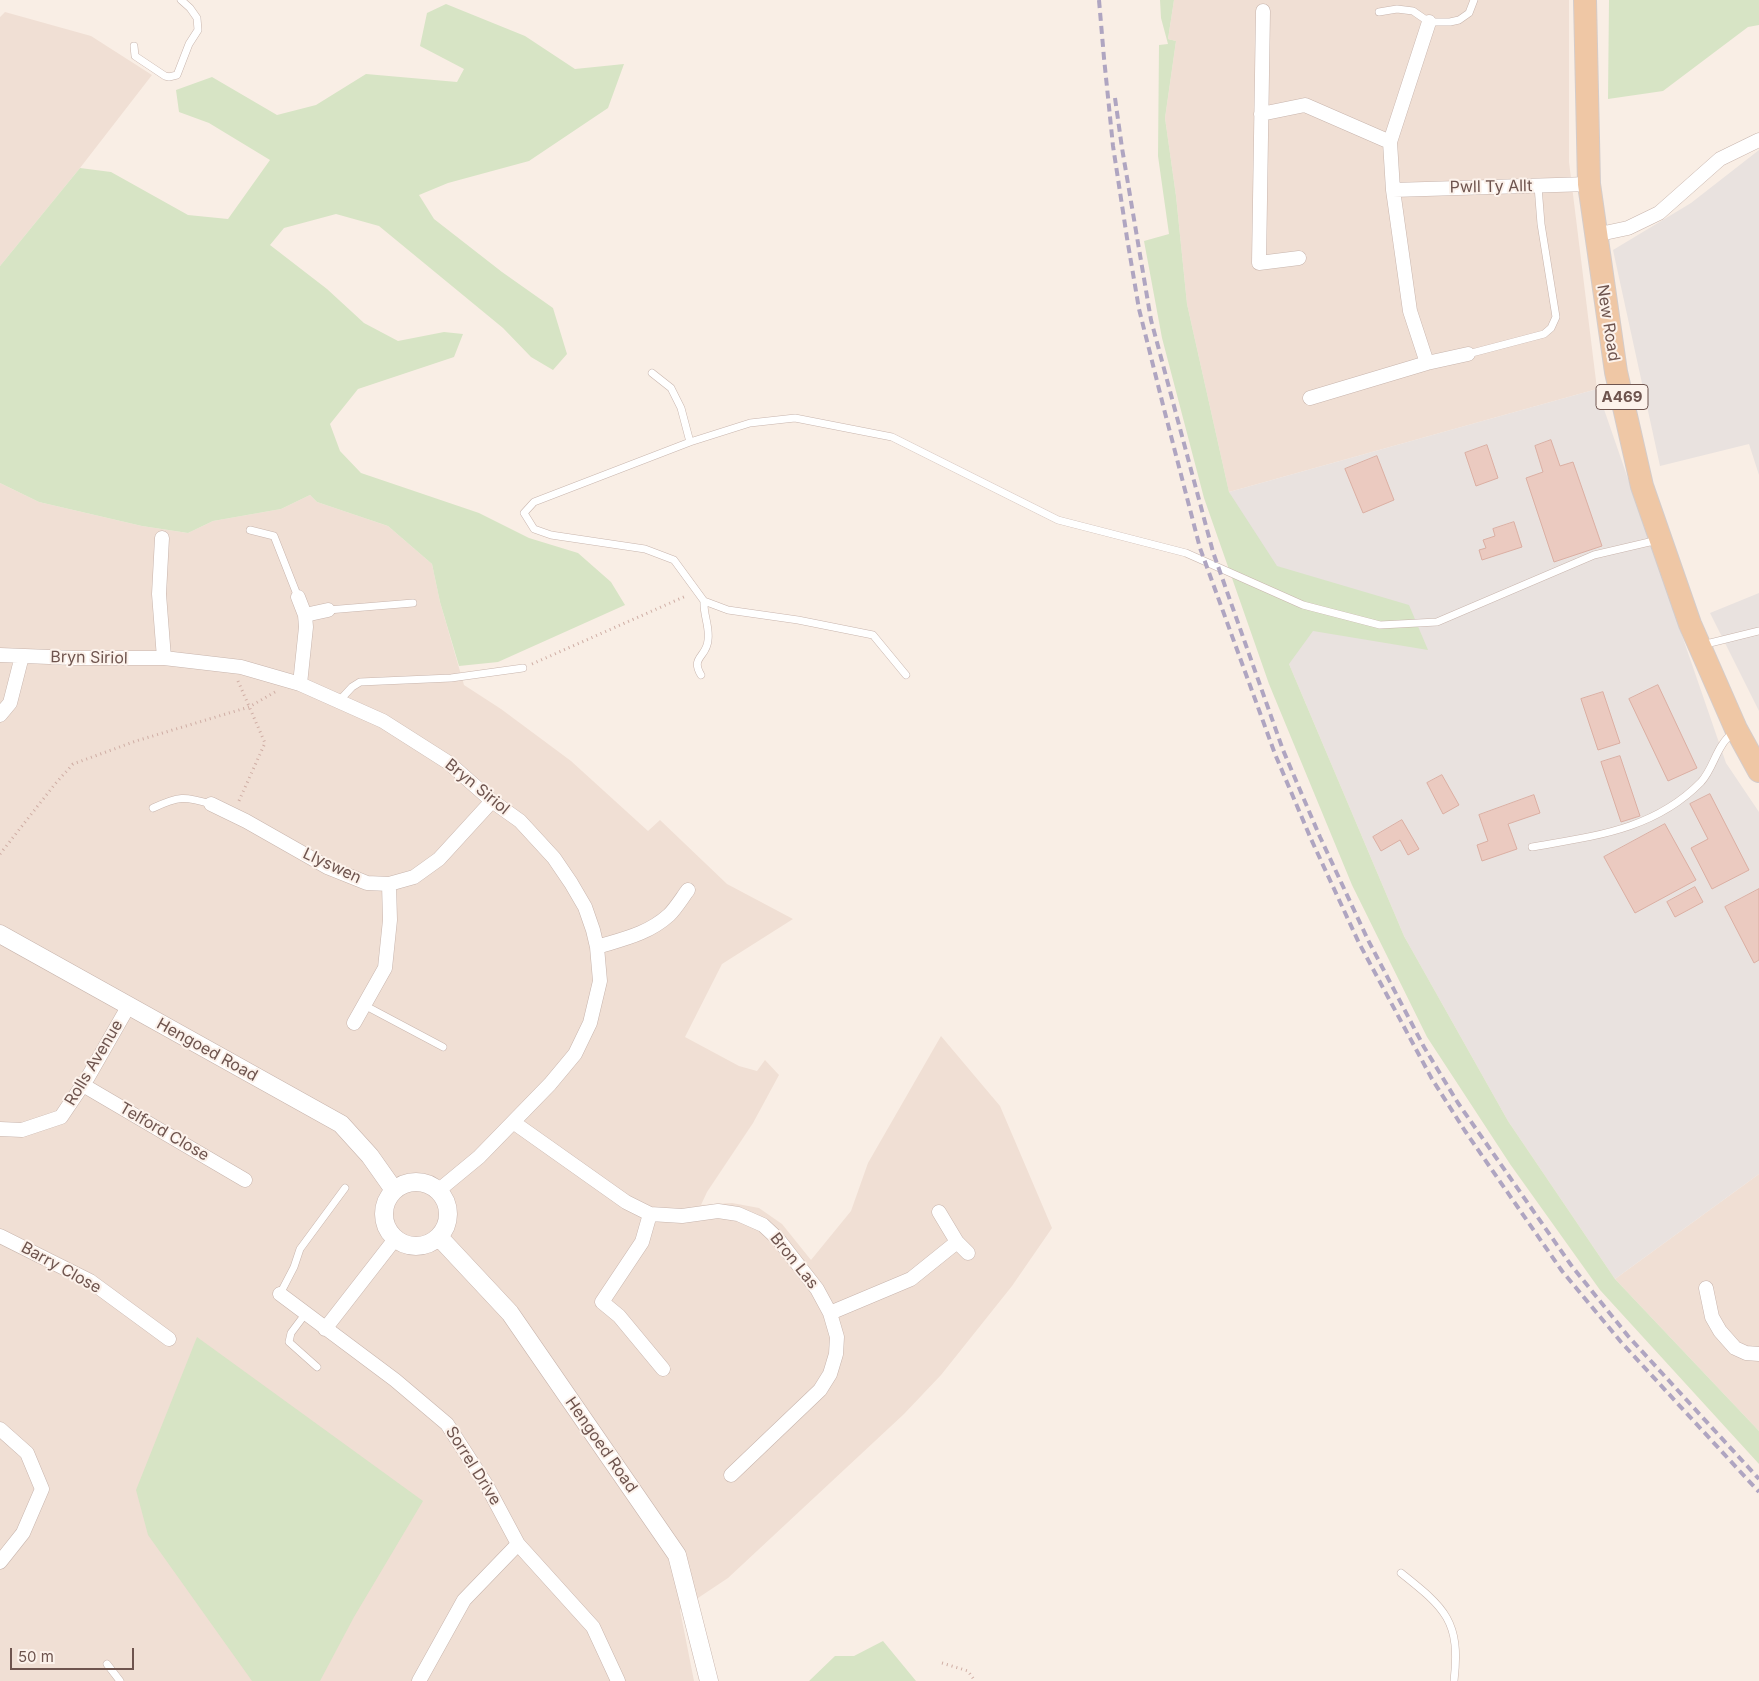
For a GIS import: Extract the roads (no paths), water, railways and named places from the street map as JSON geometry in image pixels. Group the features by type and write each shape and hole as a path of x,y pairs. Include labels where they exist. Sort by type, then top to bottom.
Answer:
{"main road":[{"name":"New Road","path":"1585,0 1588,184 1616,372 1642,486 1661,540 1699,646 1736,729 1759,771"}],"street":[{"path":"1263,11 1259,263 1299,258"},
{"path":"1427,363 1410,311 1393,190 1390,142 1429,22"},
{"path":"1261,114 1305,105 1390,142"},
{"path":"1595,235 1628,228 1659,213 1720,159 1759,140"},
{"name":"Pwll Ty Allt","path":"1393,190 1588,184"},
{"path":"1310,398 1427,363 1468,354"},
{"path":"162,538 159,594 164,658"},
{"path":"297,683 306,627 305,615 298,597"},
{"path":"305,615 328,610"},
{"name":"Bryn Siriol","path":"0,655 74,658 164,658 242,667 297,683 383,721 449,763 492,801 520,821 554,858 585,907 597,947 600,981 590,1023 575,1054 550,1084 479,1157 438,1190"},
{"path":"0,715 10,703 22,656"},
{"name":"Llyswen","path":"211,804 327,867 367,883 389,884 414,877 439,859 492,801"},
{"path":"354,1023 384,968 390,920 389,884"},
{"path":"597,947 637,935 655,925 670,914 688,890"},
{"name":"Hengoed Road","path":"0,934 341,1124 370,1156 394,1190"},
{"name":"Rolls Avenue","path":"0,1129 22,1130 61,1117 83,1085 128,1006"},
{"name":"Telford Close","path":"83,1085 245,1180"},
{"name":"Bron Las","path":"513,1122 626,1202 650,1214 682,1216 718,1212 738,1214 763,1224 778,1239 817,1289 830,1313 837,1337 836,1354 830,1374 820,1390 731,1475"},
{"path":"412,1181 421,1182 438,1190 445,1198 448,1208 448,1218 440,1237 432,1243 422,1246 403,1244 395,1239 388,1230 384,1214 387,1198 394,1190 402,1184 412,1181"},
{"path":"939,1212 957,1242 968,1253"},
{"path":"650,1214 642,1242 602,1302 619,1316 663,1369"},
{"name":"Barry Close","path":"0,1236 90,1281 169,1339"},
{"name":"Hengoed Road","path":"440,1237 510,1312 677,1555 709,1681"},
{"path":"325,1329 395,1239"},
{"path":"830,1313 911,1279 957,1242"},
{"path":"1706,1288 1712,1317 1720,1331 1735,1348 1746,1353 1759,1354"},
{"name":"Sorrel Drive","path":"280,1294 395,1380 447,1424 487,1486 518,1544 593,1627 618,1681"},
{"path":"0,1429 27,1453 42,1489 23,1533 0,1562"},
{"path":"419,1681 464,1600 518,1544"}],"lane":[{"path":"134,46 135,56 165,76 177,75 189,44 198,30 197,18 181,0"},
{"path":"1379,12 1397,9 1413,11 1429,22 1450,22 1459,20 1469,13 1474,0"},
{"path":"1468,354 1544,334 1551,328 1556,317 1541,224 1538,186"},
{"path":"652,373 671,388 681,408 690,442"},
{"path":"906,675 872,635 798,620 728,610 704,600 674,560 644,549 551,535 534,529 524,513 534,502 690,442 750,423 795,418 892,437 1058,520 1186,553 1303,605 1380,625 1437,622 1594,555 1661,540"},
{"path":"250,530 274,536 298,597"},
{"path":"701,675 696,667 696,663 707,647 709,638 704,600"},
{"path":"328,610 412,603"},
{"path":"1699,646 1759,631"},
{"path":"339,701 352,687 360,682 451,678 522,668"},
{"path":"1532,847 1601,835 1625,828 1662,813 1701,781 1712,768 1723,743 1736,729"},
{"path":"153,808 172,799 183,798 195,799 211,804"},
{"path":"364,1005 443,1048"},
{"path":"280,1294 294,1267 300,1249 345,1188"},
{"path":"306,1313 291,1332 289,1342 317,1367"},
{"path":"1401,1573 1438,1605 1449,1622 1455,1638 1457,1656 1454,1681"},
{"path":"107,1664 120,1681"}],"railway":[{"path":"1099,0 1113,146 1127,238 1139,309 1163,405 1200,548 1275,754 1311,839 1359,943 1432,1079 1465,1131 1562,1271 1621,1342 1759,1492"},
{"path":"1115,98 1151,320 1213,552 1283,750 1320,837 1368,940 1424,1047 1458,1103 1571,1265 1628,1336 1759,1479"}]}
